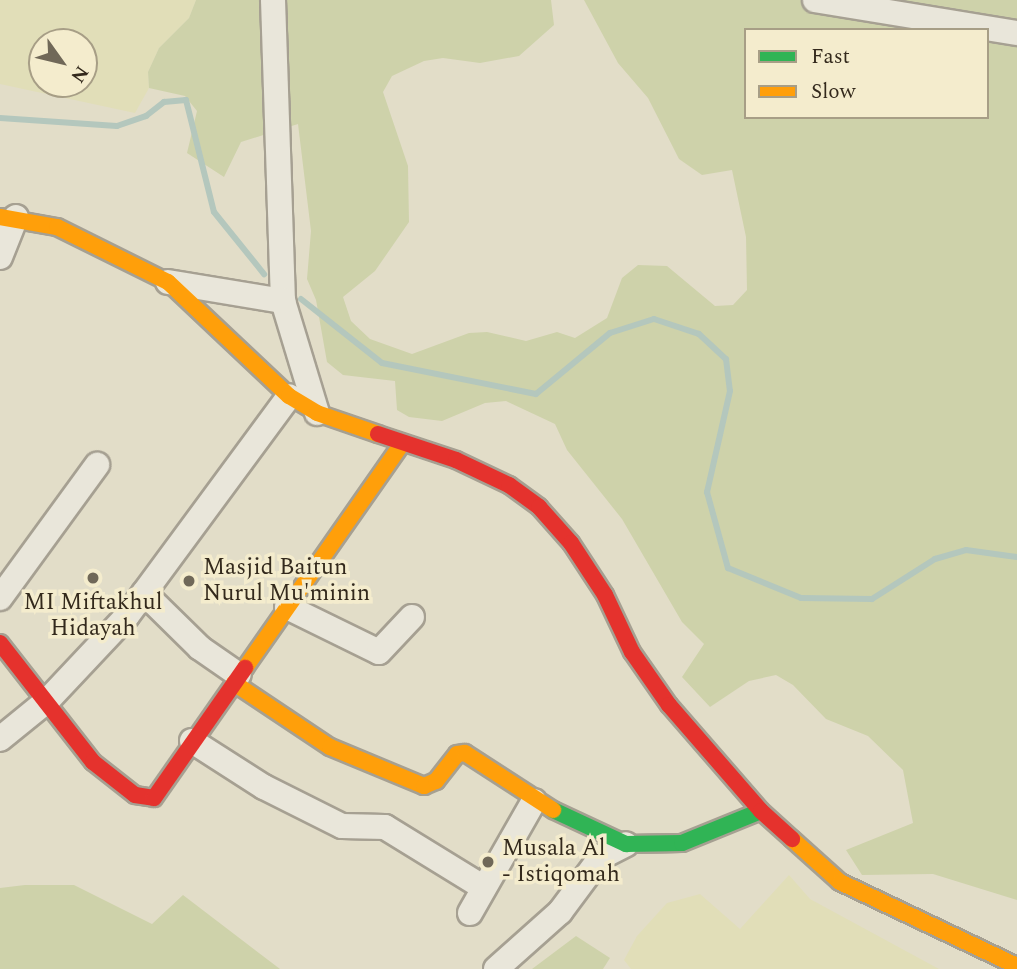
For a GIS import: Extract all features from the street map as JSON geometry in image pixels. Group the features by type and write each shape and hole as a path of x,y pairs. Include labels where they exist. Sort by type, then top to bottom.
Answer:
{"main road":[{"path":"8,217 104,247 168,282 289,396 317,413 401,445 456,460 509,485 539,507 571,543 605,596 632,652 669,705 761,811 840,882 1017,966"},
{"path":"0,643 48,700 93,762 144,799 153,798 401,445"},
{"path":"237,679 330,747 424,786 436,781 457,754 465,753 534,801 626,844 682,843 761,811"}],"street":[{"path":"273,0 283,301 317,413"},
{"path":"814,0 986,28"},
{"path":"989,28 1017,33"},
{"path":"0,257 8,217"},
{"path":"168,282 283,301"},
{"path":"0,738 48,700 144,593 289,396"},
{"path":"0,598 97,464"},
{"path":"144,593 200,648 237,679"},
{"path":"287,607 379,652 385,652 412,617"},
{"path":"192,741 264,787 342,825 385,827 484,888"},
{"path":"470,913 534,801"},
{"path":"496,969 560,912 601,857 626,844"}],"shaded area":[{"path":"0,0 196,0 189,18 159,48 148,72 149,88 135,113 65,98 98,98 98,28 28,28 28,90 0,84"},
{"path":"789,875 810,899 939,969 631,969 624,960 637,936 667,903 700,894 740,929"}],"green space":[{"path":"196,0 551,0 554,25 519,56 480,63 443,58 424,61 392,76 383,92 408,166 409,222 375,271 343,297 351,321 370,339 412,354 469,333 487,332 526,341 557,332 575,338 607,318 622,278 638,265 667,266 715,306 733,305 747,290 746,237 732,170 702,175 679,159 648,98 618,63 584,0 1017,0 1017,900 933,874 862,875 846,850 913,823 903,770 868,736 826,719 793,685 776,675 749,681 710,707 682,677 704,644 682,622 622,519 567,450 555,424 506,401 485,403 442,421 409,417 397,410 395,381 343,375 327,362 316,300 307,279 311,231 298,124 241,142 224,177 187,153 197,111 185,96 149,88 148,72 159,48 189,18"},
{"path":"74,885 152,924 183,895 280,969 0,969 0,888"},
{"path":"576,936 610,958 603,969 532,969"}],"waterway":[{"path":"0,118 117,126 146,116 164,102 186,100 214,212 264,274"},
{"path":"301,299 382,363 536,394 610,333 654,319 699,334 726,359 730,391 707,492 728,568 801,598 872,599 935,559 966,550 1017,557"}],"traffic: fast":[{"path":"553,810 626,844 682,843 761,811"}],"traffic: slow":[{"path":"0,217 57,227 168,282 289,396 317,413 378,434"},
{"path":"245,668 401,445"},
{"path":"234,683 330,747 424,786 436,781 457,754 465,753 553,810"},
{"path":"792,839 840,882 1017,966"}],"traffic: jam":[{"path":"378,434 456,460 509,485 539,507 571,543 605,595 632,652 669,705 761,811 792,839"},
{"path":"0,643 93,762 135,795 154,798 245,668"}],"place":[{"name":"MI Miftakhul Hidayah","path":"93,578"},
{"name":"Masjid Baitun Nurul Mu'minin","path":"189,581"},
{"name":"Musala Al - Istiqomah","path":"488,862"}]}
